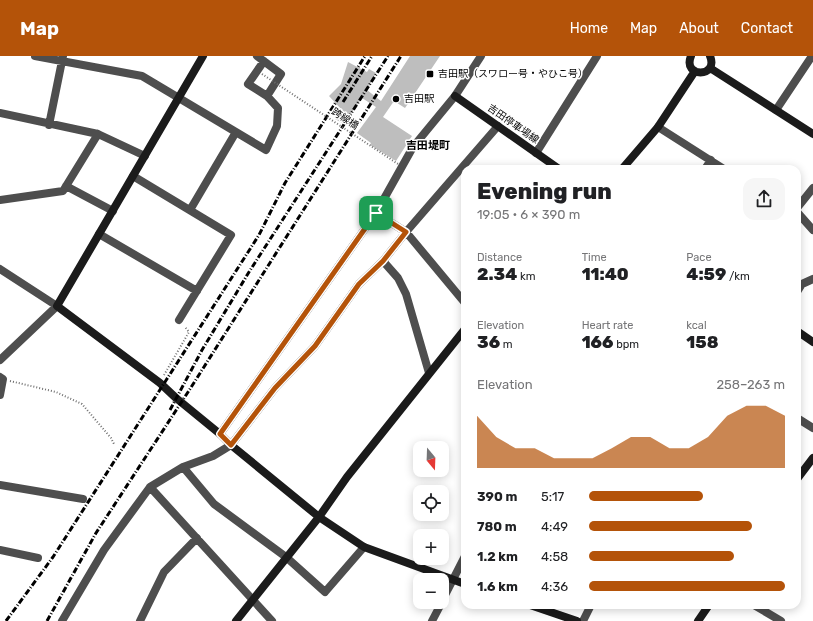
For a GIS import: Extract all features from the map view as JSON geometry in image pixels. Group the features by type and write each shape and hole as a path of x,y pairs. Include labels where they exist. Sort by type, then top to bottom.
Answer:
{"street":[{"path":"35,56 62,59 142,76 266,150 277,126 278,108 267,96 248,84 261,58 281,74 267,96"},
{"path":"0,360 57,306 203,56"},
{"path":"220,434 376,213 413,147 455,96 481,56"},
{"path":"536,153 597,56"},
{"path":"691,56 690,64 695,71 704,72 710,68 712,61 710,56"},
{"path":"776,110 812,56"},
{"path":"49,125 62,59"},
{"path":"710,68 813,134"},
{"path":"626,165 658,128 695,71"},
{"name":"吉田停車場線","path":"455,96 553,165"},
{"path":"0,113 49,125 98,134 145,156"},
{"path":"464,165 498,126"},
{"path":"658,128 718,165"},
{"path":"190,210 236,132"},
{"path":"0,200 63,191 98,134"},
{"path":"708,165 711,160"},
{"path":"62,621 104,550 150,487 183,467 213,456 231,445 275,388 315,346 359,284 383,261 461,169"},
{"path":"133,176 231,235 179,320"},
{"path":"66,186 113,211"},
{"path":"801,203 813,188"},
{"path":"376,213 406,232 461,298"},
{"path":"801,220 813,230"},
{"path":"99,234 197,291"},
{"path":"383,261 398,278 406,294 429,373"},
{"path":"0,269 57,306 160,383 231,445 319,517 364,546 461,583"},
{"path":"801,286 813,279"},
{"path":"236,621 319,517 347,477 461,334"},
{"path":"801,334 813,342"},
{"path":"0,395 2,378"},
{"path":"801,420 813,428"},
{"path":"801,474 813,458"},
{"path":"183,467 214,504 286,557 325,592 364,546"},
{"path":"0,485 83,499"},
{"path":"150,487 272,621"},
{"path":"140,621 164,572 197,538"},
{"path":"0,550 38,558"},
{"path":"449,588 461,564"},
{"path":"432,621 438,609"},
{"path":"542,609 577,621"},
{"path":"583,621 589,609"},
{"path":"698,621 706,609"},
{"path":"761,609 781,621"}],"path":[{"name":"跨線橋","path":"262,74 398,164"},
{"path":"160,383 188,332 179,320"},
{"path":"2,378 56,392 82,404 111,438 114,444"}],"building":[{"name":"吉田駅","path":"410,56 440,56 405,108 394,101 383,117 412,136 396,161 370,145 371,143 357,133 376,107 362,98 344,124 335,119 341,109 329,96 341,84 348,62 367,72 369,69 376,73 367,90 381,101"}],"railway":[{"path":"6,621 53,557 259,235 285,183 365,56"},
{"path":"343,102 372,56"},
{"path":"170,410 202,350 249,272 388,56"},
{"path":"47,621 96,533 190,389 401,56"}],"place":[{"name":"吉田駅（スワロー号・やひこ号）","path":"430,74"},
{"name":"吉田駅","path":"396,99"}],"district":[{"name":"吉田堤町","path":"428,145"}],"route":[{"path":"376,213 406,232 383,261 359,284 315,346 275,388 231,445 220,434 376,213"}]}
